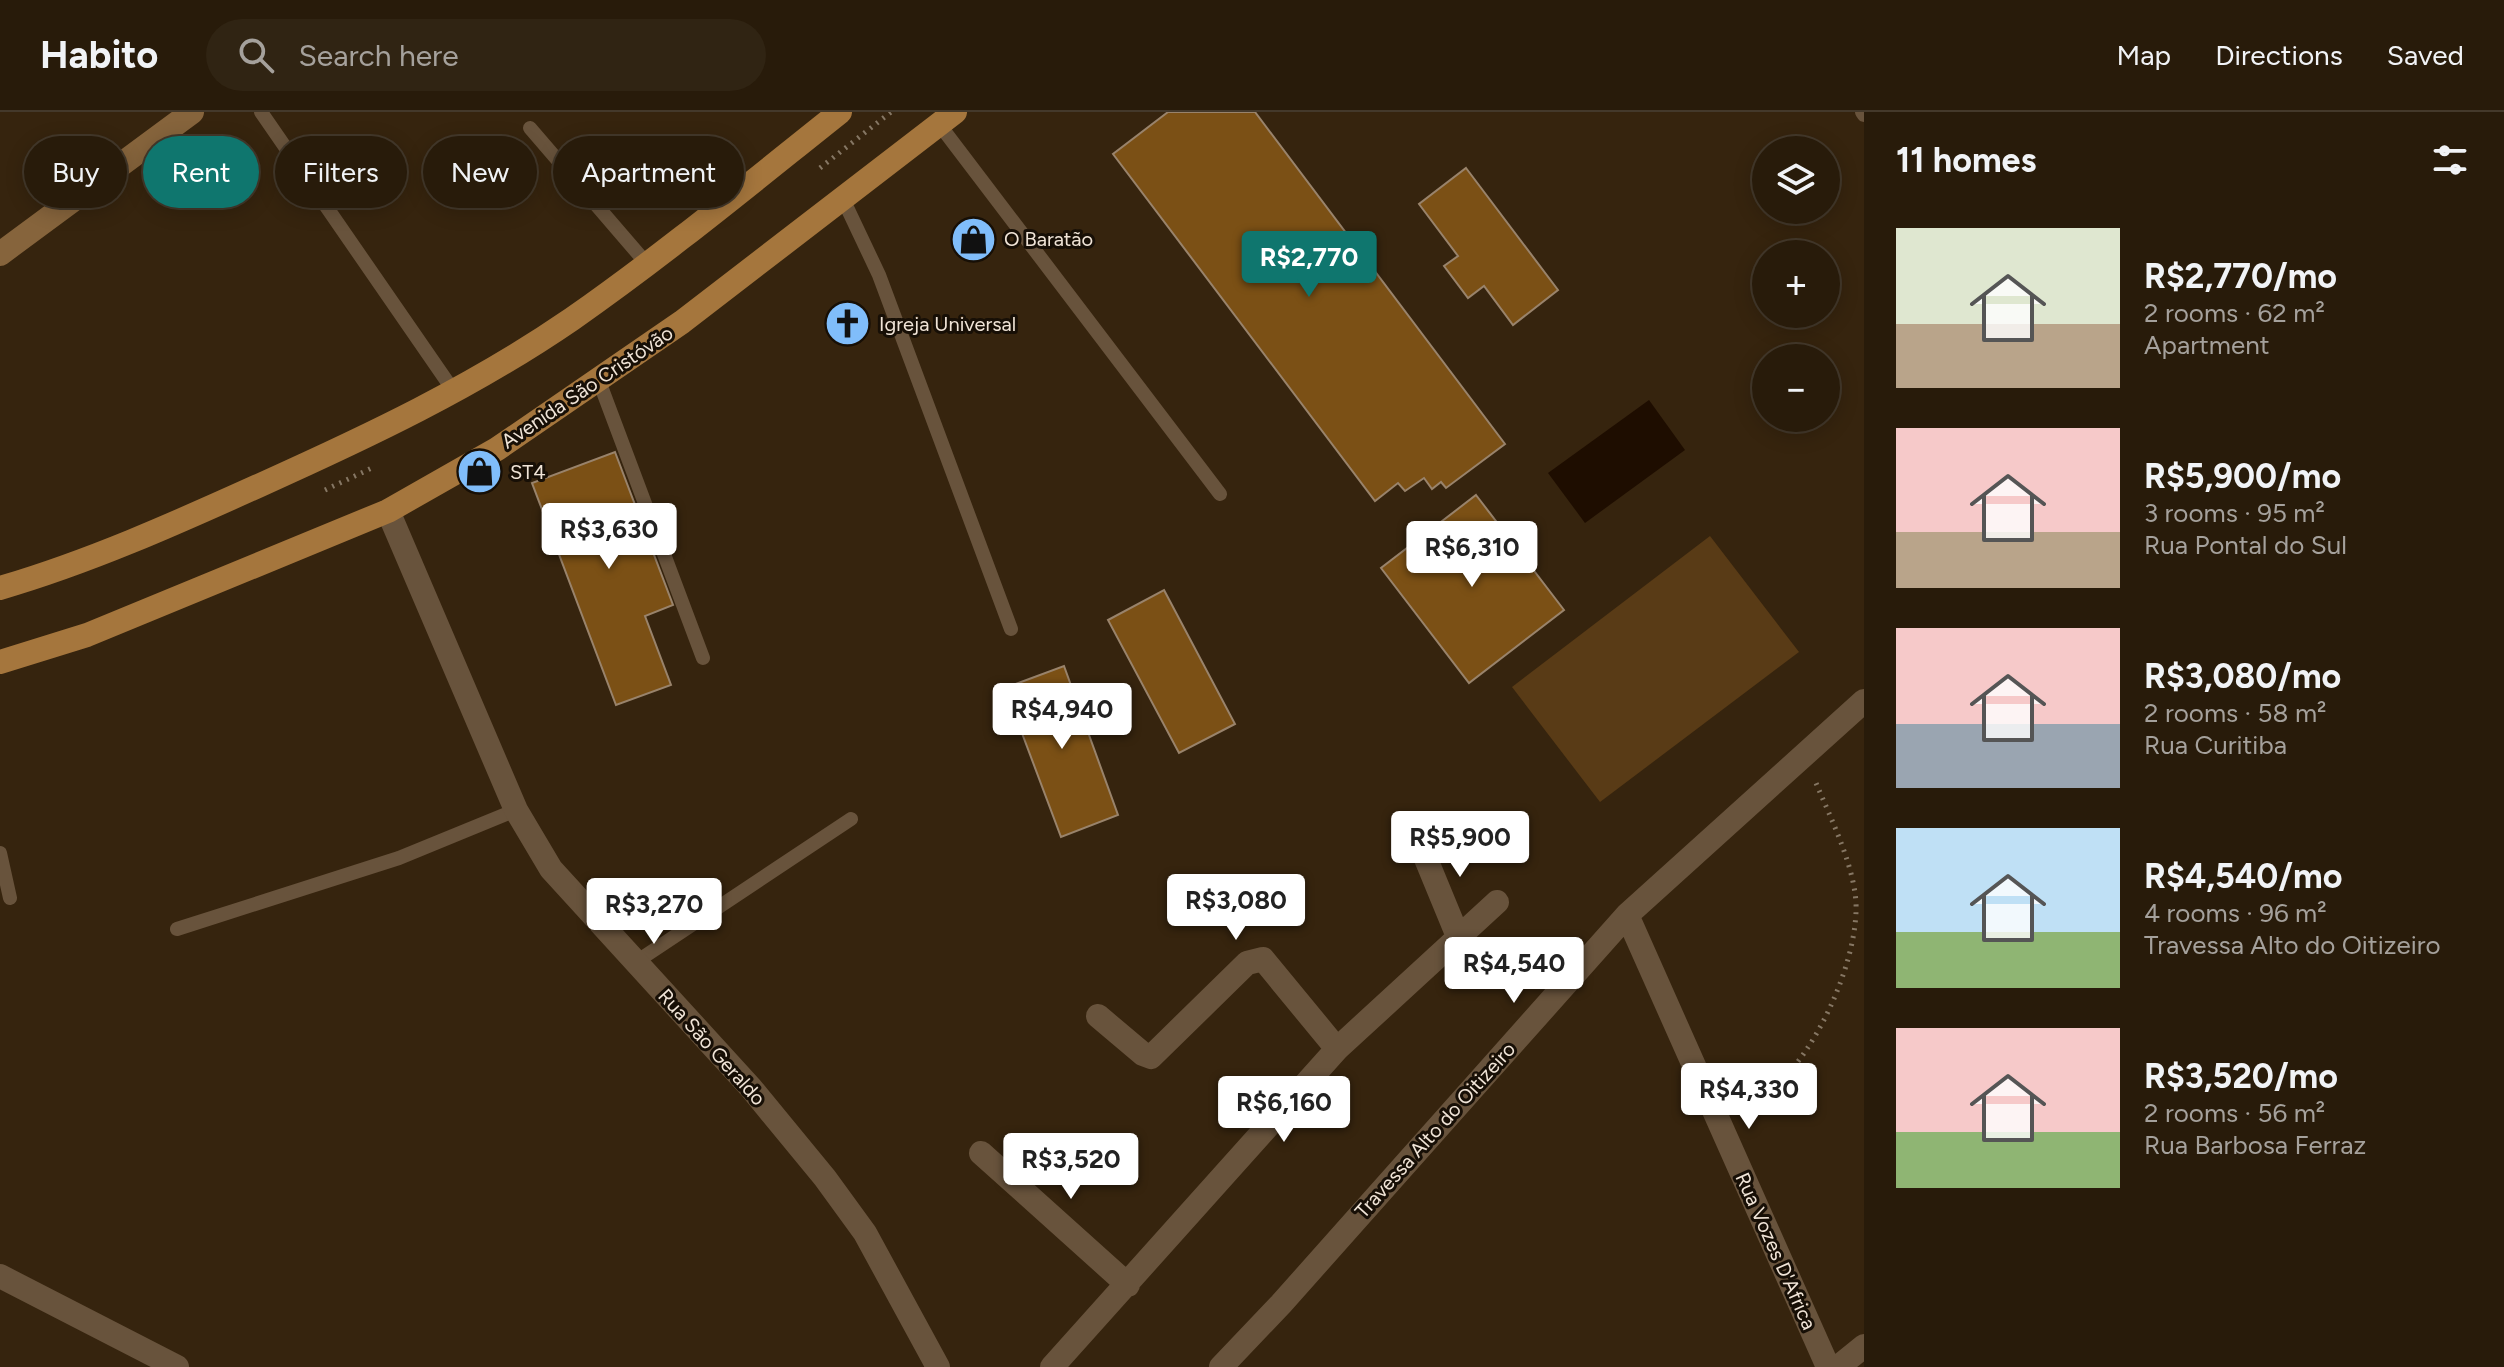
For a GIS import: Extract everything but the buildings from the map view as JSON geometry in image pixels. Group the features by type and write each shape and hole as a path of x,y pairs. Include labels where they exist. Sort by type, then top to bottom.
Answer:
{"main road":[{"path":"0,588 55,572 224,502 366,438 455,393 571,319 647,264 840,112"},
{"name":"Avenida São Cristóvão","path":"0,662 87,635 388,511 497,449 599,381 947,118"}],"street":[{"path":"0,254 192,112"},
{"name":"Rua São Geraldo","path":"388,511 516,810 551,869 751,1088 825,1178 865,1233 938,1367"},
{"name":"Travessa Alto do Oitizeiro","path":"1221,1367 1281,1304 1627,915 1864,701"},
{"path":"1417,837 1459,939"},
{"path":"1052,1367 1337,1049 1497,902"},
{"name":"Rua Vozes D'Africa","path":"1627,915 1828,1367"},
{"path":"1098,1016 1143,1054 1151,1057 1247,963 1263,959 1337,1049"},
{"path":"981,1153 1128,1285"},
{"path":"0,1276 177,1367"},
{"path":"1838,1367 1864,1346"}],"lane":[{"path":"261,112 455,393"},
{"path":"947,118 1220,494"},
{"path":"530,128 647,264"},
{"path":"843,199 879,275 1011,629"},
{"path":"599,381 703,658"},
{"path":"177,929 399,858 516,810"},
{"path":"636,962 851,819"},
{"path":"0,853 10,898"}],"path":[{"path":"1719,1124 1771,1091 1803,1055 1846,968 1856,911 1850,873 1814,777 1800,759"}],"shaded area":[{"path":"1649,400 1685,450 1585,523 1548,473"},
{"path":"1710,536 1799,652 1600,802 1512,687"}],"place":[{"name":"O Baratão","path":"973,239"},
{"name":"Igreja Universal","path":"848,324"},
{"name":"ST4","path":"479,472"}]}
